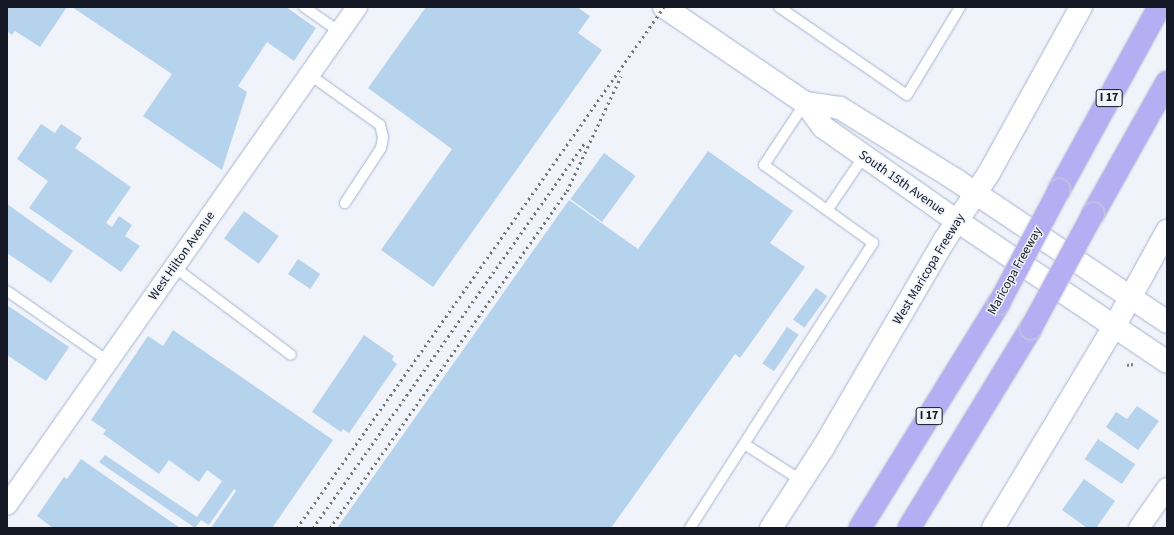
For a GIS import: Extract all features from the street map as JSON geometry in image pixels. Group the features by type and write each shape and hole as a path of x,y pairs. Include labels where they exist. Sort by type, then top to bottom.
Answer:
{"highway":[{"name":"Maricopa Freeway","path":"860,528 999,304 1159,7"},
{"path":"909,528 1030,328 1167,82"}],"main road":[{"name":"South 15th Avenue","path":"664,7 805,103 823,127 864,156 957,221 1167,362"},
{"name":"West Maricopa Freeway","path":"771,528 802,480 957,221 976,193 1081,7"},
{"name":"South 15th Avenue","path":"805,103 840,108 976,193 1132,296 1167,322"},
{"path":"993,528 1114,327 1167,231"}],"street":[{"name":"West Hilton Avenue","path":"7,505 357,7"},
{"path":"1139,528 1167,488"}],"lane":[{"path":"304,7 340,32"},
{"path":"780,7 907,95 960,7"},
{"path":"310,75 380,125 383,137 381,148 345,203"},
{"path":"690,528 746,445 873,243 828,209 764,165 805,103"},
{"path":"828,209 864,156"},
{"path":"174,267 291,355"},
{"path":"7,292 108,361"},
{"path":"746,445 802,480"}],"building":[{"path":"7,7 67,7 40,47 15,31 12,35 7,31"},
{"path":"72,7 286,7 316,28 294,61 267,42 238,86 247,92 222,170 143,116 172,74"},
{"path":"426,7 577,7 590,16 578,33 602,50 433,287 381,250 452,149 368,88"},
{"path":"41,124 55,133 61,124 82,138 75,148 131,187 106,223 112,227 119,216 132,225 125,236 140,246 121,272 29,208 48,181 17,159"},
{"path":"708,151 793,211 770,243 805,267 740,358 735,354 611,528 337,528 569,200 638,249"},
{"path":"604,153 636,176 602,222 570,199"},
{"path":"7,204 73,251 51,283 7,253"},
{"path":"244,211 279,236 259,264 224,239"},
{"path":"298,259 320,274 310,289 288,274"},
{"path":"816,288 827,296 804,328 793,320"},
{"path":"7,305 69,347 46,381 7,355"},
{"path":"787,327 799,335 774,371 762,363"},
{"path":"173,330 333,440 272,528 211,528 236,491 234,489 209,525 201,520 195,528 99,462 105,455 197,517 222,481 207,470 199,482 169,460 159,474 103,434 106,430 91,420 148,336 163,346"},
{"path":"364,335 394,356 392,360 397,364 349,433 343,429 341,432 312,412"},
{"path":"1137,406 1159,421 1138,450 1106,427 1116,412 1127,419"},
{"path":"1098,439 1135,464 1122,484 1085,459"},
{"path":"81,459 180,528 53,528 37,516 64,477 67,479"},
{"path":"1084,479 1115,501 1096,528 1087,528 1062,510"}],"railway":[{"path":"297,528 664,7"},
{"path":"330,528 567,191 621,76"},
{"path":"313,528 585,142"}]}
